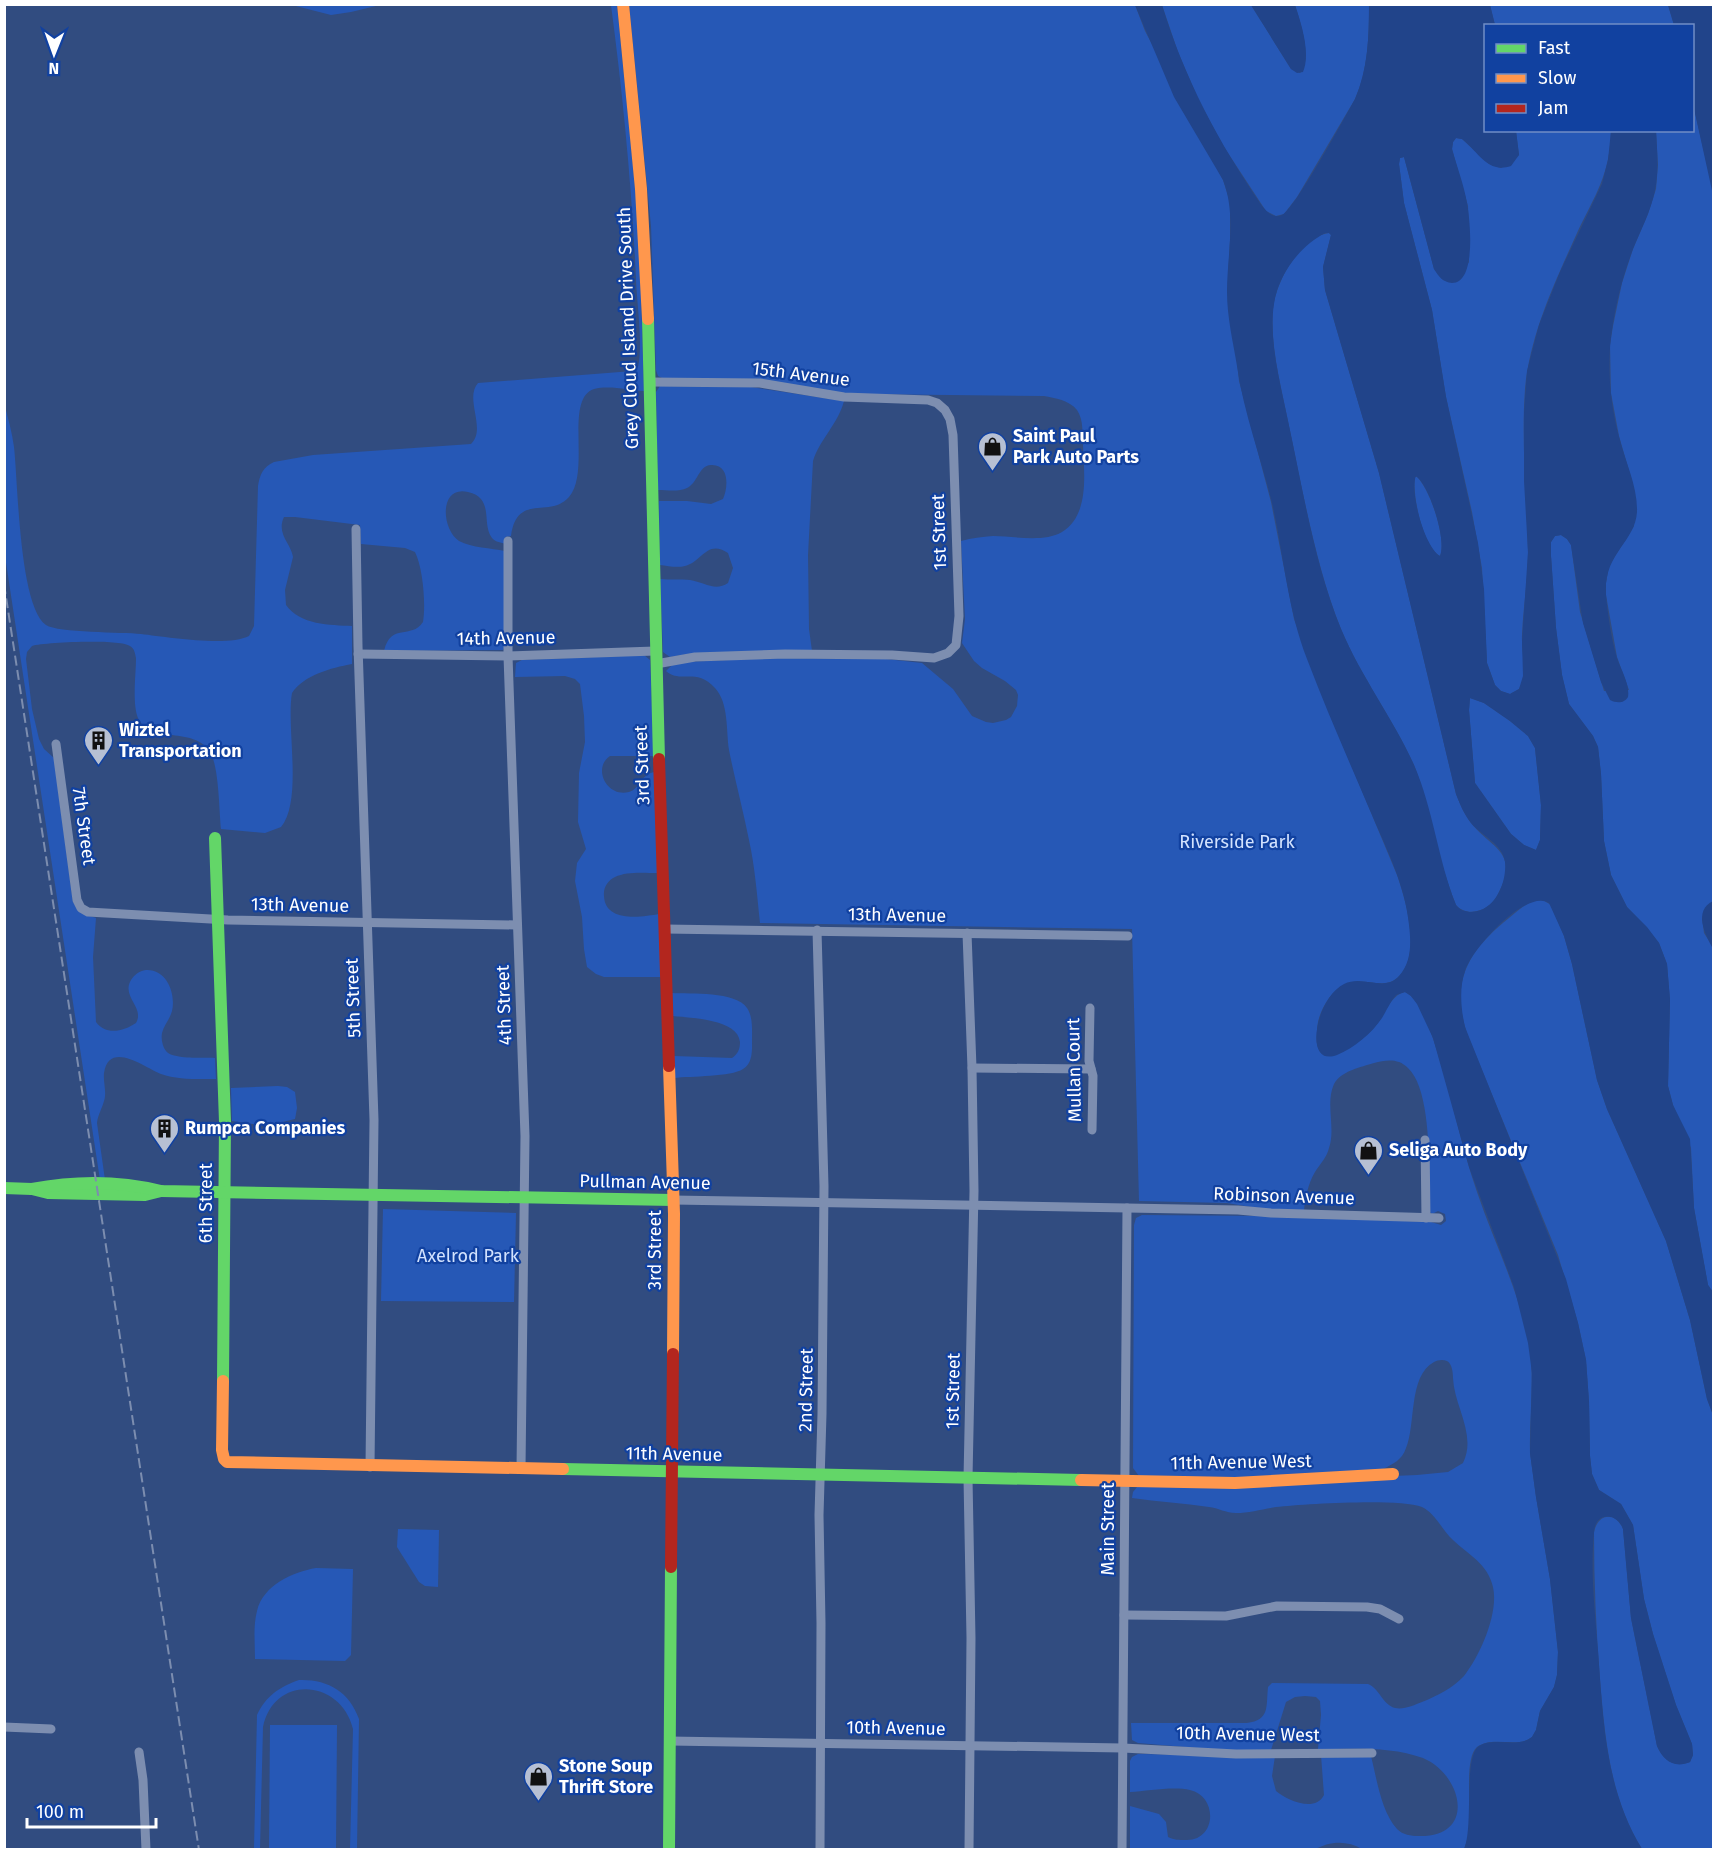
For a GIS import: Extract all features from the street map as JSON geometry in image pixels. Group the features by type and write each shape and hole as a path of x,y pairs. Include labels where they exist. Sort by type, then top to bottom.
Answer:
{"street":[{"name":"Grey Cloud Island Drive South","path":"622,4 644,228 650,382 655,651"},
{"name":"15th Avenue","path":"650,382 765,384 844,397 928,400 937,403 945,410"},
{"name":"1st Street","path":"656,664 701,657 785,654 891,655 930,659 950,652 957,643 959,620 953,435 950,419 945,410"},
{"name":"5th Street","path":"356,529 358,654 374,1120 370,1467"},
{"name":"4th Street","path":"508,541 508,656 525,1136 521,1469"},
{"name":"14th Avenue","path":"358,654 508,656 655,651"},
{"name":"3rd Street","path":"655,651 673,1200 669,1850"},
{"name":"7th Street","path":"56,744 77,900 83,910"},
{"name":"6th Street","path":"215,838 225,1108 222,1450 224,1459"},
{"name":"13th Avenue","path":"83,910 94,914 217,920 518,925"},
{"name":"13th Avenue","path":"665,929 1128,936"},
{"name":"2nd Street","path":"817,930 824,1203 820,1476 820,1850"},
{"name":"1st Street","path":"967,933 972,1068 973,1205 968,1478 971,1638 969,1850"},
{"name":"Mullan Court","path":"1090,1008 1089,1062 1093,1076 1092,1130"},
{"path":"972,1068 1091,1070"},
{"path":"1425,1140 1426,1218"},
{"name":"Pullman Avenue","path":"4,1188 32,1189 48,1193 145,1195 161,1191 1127,1208"},
{"name":"Robinson Avenue","path":"1127,1208 1439,1218"},
{"name":"Main Street","path":"1122,1850 1127,1208"},
{"name":"11th Avenue","path":"224,1459 235,1464 1125,1480"},
{"name":"11th Avenue West","path":"1125,1480 1265,1483 1361,1474 1393,1474"},
{"path":"1124,1615 1226,1616 1277,1606 1367,1606 1380,1609 1399,1619"},
{"path":"4,1727 51,1729"},
{"name":"10th Avenue","path":"669,1741 1123,1748"},
{"name":"10th Avenue West","path":"1123,1748 1236,1754 1372,1753"},
{"path":"139,1752 143,1780 146,1850"}],"green space":[{"path":"292,4 380,5 331,15"},
{"path":"611,5 617,5 639,226 644,391 600,388 585,395 579,421 578,471 575,486 569,497 561,503 527,510 520,514 514,523 511,536 505,537 505,544 492,538 487,526 485,506 476,495 459,492 452,495 448,501 446,518 453,535 459,541 505,551 505,647 503,650 384,651 391,637 413,630 423,622 423,586 415,552 405,548 361,544 360,525 284,517 283,533 293,557 285,590 286,605 299,617 316,623 352,626 352,664 327,670 311,677 303,681 292,693 293,782 288,815 281,827 265,833 221,829 217,778 210,752 194,739 152,731 138,718 135,697 136,658 132,647 112,642 66,642 32,646 27,652 32,709 39,739 44,749 54,758 73,902 81,913 96,918 93,957 96,1022 110,1031 126,1028 136,1023 138,1012 129,992 129,986 134,976 141,971 153,971 165,978 173,997 172,1011 162,1035 166,1051 182,1057 215,1058 216,1079 168,1076 121,1057 113,1058 107,1063 104,1073 105,1098 97,1123 105,1180 100,1180 5,556 4,403 14,447 25,570 37,613 46,625 63,630 212,641 227,641 249,636 254,626 258,486 267,466 274,462 313,455 471,444 477,430 473,397 478,383 633,371 638,367 640,336 632,211"},
{"name":"Riverside Park","path":"629,5 1135,5 1145,31 1223,180 1230,202 1228,278 1239,381 1271,502 1294,619 1321,693 1397,875 1410,925 1410,951 1402,973 1386,983 1349,983 1339,988 1329,998 1320,1014 1317,1045 1325,1056 1344,1050 1371,1031 1399,994 1405,992 1416,1002 1435,1044 1471,1175 1513,1286 1529,1344 1532,1385 1530,1453 1550,1579 1558,1652 1557,1675 1554,1687 1540,1711 1532,1737 1519,1742 1490,1742 1477,1747 1473,1753 1469,1772 1470,1826 1464,1849 1362,1849 1350,1844 1338,1843 1314,1850 1130,1849 1130,1806 1159,1814 1166,1822 1168,1837 1177,1840 1196,1838 1204,1833 1210,1818 1206,1800 1190,1790 1130,1792 1130,1761 1138,1754 1275,1756 1272,1776 1276,1791 1294,1801 1308,1804 1320,1800 1324,1795 1321,1755 1371,1756 1383,1804 1399,1831 1413,1836 1437,1834 1449,1827 1456,1817 1458,1804 1455,1791 1437,1766 1423,1758 1385,1750 1318,1749 1321,1715 1320,1701 1316,1697 1295,1697 1286,1702 1271,1750 1232,1751 1138,1743 1132,1740 1131,1723 1247,1723 1263,1716 1267,1706 1268,1687 1272,1683 1368,1684 1391,1706 1405,1708 1433,1697 1455,1684 1464,1676 1482,1646 1493,1609 1491,1579 1482,1566 1449,1536 1431,1513 1422,1507 1410,1504 1351,1502 1276,1507 1236,1513 1132,1498 1137,1487 1417,1475 1448,1472 1463,1463 1467,1452 1466,1431 1454,1389 1452,1368 1449,1362 1442,1360 1435,1361 1420,1378 1416,1389 1409,1438 1404,1452 1397,1461 1383,1469 1290,1480 1139,1476 1133,1468 1134,1225 1136,1218 1142,1215 1267,1216 1431,1222 1441,1225 1446,1221 1445,1214 1438,1211 1432,1214 1429,1211 1428,1136 1422,1095 1416,1079 1408,1068 1396,1061 1383,1061 1363,1066 1341,1076 1331,1092 1329,1148 1310,1181 1304,1211 1263,1209 1227,1203 1139,1201 1132,929 760,923 753,860 729,750 723,701 715,688 701,678 672,675 666,671 672,665 684,662 774,658 886,659 922,663 953,689 972,716 993,723 1006,720 1011,717 1017,706 1016,690 982,668 974,661 962,643 965,619 961,541 993,536 1046,537 1062,532 1071,525 1077,515 1083,493 1082,423 1077,410 1070,404 1044,396 857,394 658,376 651,226"},
{"path":"1162,5 1251,5 1291,69 1300,73 1304,67 1305,50 1295,5 1369,5 1365,65 1355,99 1297,197 1284,214 1276,216 1266,211 1224,147 1199,101 1178,52"},
{"path":"1490,5 1668,5 1674,24 1495,24"},
{"path":"1694,108 1714,195 1714,901 1702,918 1704,933 1714,949 1713,1292 1708,1285 1694,1208 1691,1148 1673,1105 1668,1086 1670,1000 1667,964 1659,943 1627,907 1611,875 1604,841 1598,747 1593,736 1569,704 1562,675 1551,556 1551,542 1555,536 1561,535 1567,539 1571,545 1580,612 1604,691 1629,690 1617,657 1606,595 1609,566 1634,526 1632,481 1619,436 1611,393 1610,345 1622,283 1656,189 1658,165 1656,132 1694,132"},
{"path":"1516,132 1611,132 1605,173 1552,289 1532,348 1528,369 1524,430 1528,553 1522,635 1524,670 1519,689 1510,694 1501,691 1495,685 1487,663 1482,568 1446,397 1432,310 1404,203 1399,164 1400,158 1404,157 1434,269 1443,280 1455,282 1469,262 1469,235 1468,206 1452,149 1453,142 1456,138 1462,139 1489,164 1501,168 1519,155"},
{"path":"1329,233 1331,235 1323,267 1325,290 1379,473 1456,794 1471,823 1501,852 1505,860 1504,880 1498,894 1490,905 1477,911 1465,911 1456,905 1441,862 1414,765 1341,629 1324,580 1305,503 1277,368 1273,339 1273,309 1284,275 1299,252 1318,236"},
{"path":"660,386 751,387 844,401 838,417 813,461 808,555 809,629 812,651 688,654 670,657 663,652 660,579 690,580 719,587 728,583 733,568 728,553 721,549 710,550 685,566 660,565 659,501 711,504 723,499 726,478 722,468 711,465 703,468 691,486 687,488 658,490 656,392"},
{"path":"1415,477 1427,492 1436,515 1442,549 1440,556 1428,542 1420,520 1415,496"},
{"path":"644,655 650,660 654,756 610,756 605,761 602,774 614,791 621,793 633,790 646,776 654,772 658,873 630,873 615,877 606,885 604,896 606,905 617,914 634,917 659,914 661,977 604,977 587,967 582,917 575,881 577,863 586,849 578,822 579,773 585,742 580,684 575,679 565,676 515,677 516,663 522,660"},
{"path":"1470,698 1484,703 1510,721 1528,736 1535,748 1541,805 1540,840 1536,850 1524,845 1511,834 1475,783"},
{"path":"1541,899 1551,905 1564,936 1597,1080 1607,1109 1666,1241 1690,1320 1707,1399 1713,1415 1713,1849 1642,1849 1631,1829 1616,1788 1604,1724 1596,1624 1594,1533 1599,1521 1603,1518 1616,1519 1623,1529 1631,1618 1657,1746 1670,1762 1684,1764 1690,1762 1693,1755 1692,1744 1676,1705 1653,1634 1644,1599 1633,1525 1621,1504 1599,1490 1592,1474 1586,1360 1578,1323 1558,1255 1468,1036 1463,1017 1462,984 1473,956 1495,930 1509,918 1528,904"},
{"path":"672,993 723,996 747,1008 752,1023 752,1048 750,1060 743,1069 730,1074 674,1078 674,1056 732,1058 740,1047 740,1042 737,1034 723,1024 673,1016"},
{"path":"287,1087 295,1092 297,1108 295,1119 266,1126 232,1121 231,1088"},
{"name":"Axelrod Park","path":"383,1209 516,1213 514,1302 381,1301"},
{"path":"398,1529 439,1530 438,1587 425,1586 419,1582 397,1547"},
{"path":"316,1568 353,1569 351,1655 345,1661 255,1659 256,1617 260,1602 280,1581"},
{"path":"299,1680 319,1682 336,1689 349,1701 359,1719 357,1849 350,1849 353,1729 346,1712 335,1700 322,1692 308,1689 293,1691 280,1698 270,1710 263,1727 260,1849 254,1849 257,1715 274,1693"},
{"path":"270,1725 337,1725 336,1849 269,1849"}],"shaded area":[{"path":"1135,5 1162,5 1192,84 1217,134 1262,206 1271,214 1279,216 1288,209 1320,162 1355,99 1365,65 1369,5 1490,5 1495,24 1484,24 1484,132 1516,132 1519,155 1511,166 1495,167 1462,139 1456,138 1453,142 1452,149 1467,203 1470,235 1469,262 1460,280 1452,283 1446,282 1434,269 1404,157 1400,158 1399,164 1404,203 1432,310 1446,397 1478,543 1484,589 1487,663 1495,685 1501,691 1510,694 1519,689 1523,676 1522,642 1528,552 1524,481 1524,413 1527,371 1539,325 1560,272 1602,184 1608,160 1611,132 1656,132 1655,190 1621,285 1610,347 1609,370 1614,414 1637,503 1635,523 1614,558 1606,581 1611,635 1628,687 1628,697 1622,702 1610,700 1601,682 1583,623 1571,545 1567,539 1561,535 1555,536 1551,542 1551,556 1562,675 1569,704 1593,736 1598,747 1604,841 1611,875 1627,907 1659,943 1667,964 1670,1000 1668,1086 1673,1105 1690,1139 1694,1208 1708,1285 1713,1292 1713,1415 1707,1399 1690,1320 1666,1241 1607,1109 1597,1080 1572,964 1564,936 1549,903 1539,901 1527,904 1514,912 1488,936 1469,961 1461,992 1465,1027 1566,1279 1578,1323 1586,1360 1592,1474 1599,1490 1621,1504 1633,1525 1644,1599 1653,1634 1676,1705 1692,1744 1693,1755 1690,1762 1684,1764 1670,1762 1657,1746 1631,1618 1623,1529 1616,1519 1602,1518 1595,1525 1593,1562 1594,1606 1604,1728 1620,1802 1642,1849 1464,1849 1467,1839 1471,1764 1474,1753 1479,1746 1485,1743 1520,1742 1532,1737 1540,1711 1554,1687 1557,1675 1558,1652 1550,1579 1530,1453 1532,1373 1528,1343 1514,1287 1469,1167 1433,1038 1417,1004 1405,992 1396,995 1373,1029 1356,1044 1337,1055 1326,1056 1320,1052 1317,1042 1320,1016 1334,992 1351,981 1387,983 1399,976 1408,958 1410,931 1407,909 1394,865 1329,715 1295,622 1273,507 1244,402 1230,329 1227,292 1230,207 1223,180 1174,97","holes":["1325,233 1331,235 1323,267 1325,290 1379,473 1456,794 1469,820 1496,845 1505,862 1502,886 1494,901 1472,912 1467,912 1456,905 1421,782 1414,765 1341,629 1323,578 1304,500 1274,348 1274,304 1280,283 1291,263 1307,246","1416,476 1436,514 1442,549 1440,556 1429,542 1420,519 1415,494","1470,698 1484,703 1510,721 1528,736 1535,748 1541,805 1540,840 1536,850 1524,845 1511,834 1475,783"]},
{"path":"1251,5 1295,5 1306,47 1303,72 1297,73 1291,69"},
{"path":"1668,5 1713,5 1713,195 1694,109 1694,24 1674,24"},
{"path":"1713,901 1713,949 1704,930 1702,917 1707,905"}],"railway":[{"path":"4,584 199,1850"}],"traffic: fast":[{"path":"648,319 659,759"},
{"path":"215,838 225,1122 223,1381"},
{"path":"32,1189 97,1183 129,1185 161,1191 673,1200"},
{"path":"4,1188 32,1189 48,1193 145,1195 161,1191"},
{"path":"563,1469 1081,1480"},
{"path":"669,1850 671,1567"}],"traffic: slow":[{"path":"623,4 641,189 648,319"},
{"path":"669,1066 674,1214 673,1354"},
{"path":"223,1381 222,1450 227,1462 563,1469"},
{"path":"1081,1480 1235,1483 1393,1474"}],"traffic: jam":[{"path":"659,759 669,1066"},
{"path":"671,1567 673,1354"}],"place":[{"name":"Saint Paul Park Auto Parts","path":"992,472"},
{"name":"Wiztel Transportation","path":"98,766"},
{"name":"Rumpca Companies","path":"164,1154"},
{"name":"Seliga Auto Body","path":"1368,1176"},
{"name":"Stone Soup Thrift Store","path":"538,1802"}]}
